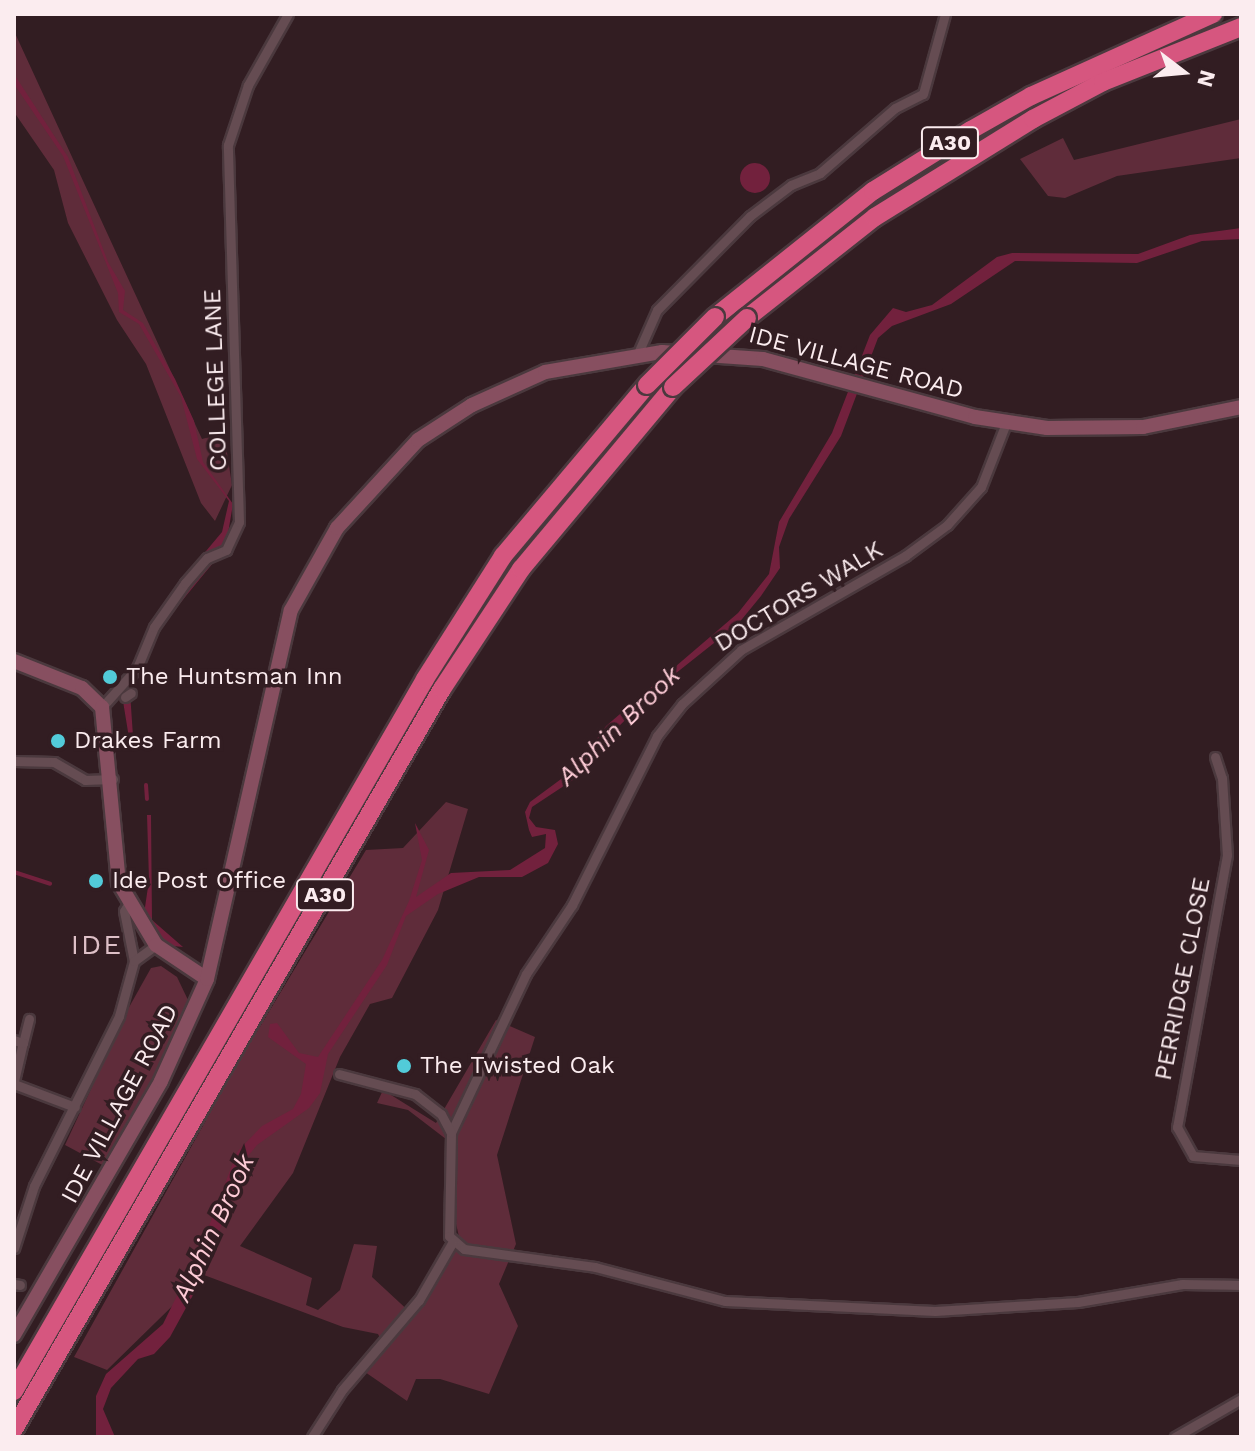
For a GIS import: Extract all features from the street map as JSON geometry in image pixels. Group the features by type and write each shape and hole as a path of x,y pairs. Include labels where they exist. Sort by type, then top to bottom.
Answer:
{"highway":[{"name":"A30","path":"14,1391 432,667 503,556 647,385 715,317 873,191 1031,96 1213,14"},
{"name":"A30","path":"14,1429 442,689 521,569 673,387 747,318 875,217 1033,119 1103,82 1241,27"}],"street":[{"name":"COLLEGE LANE","path":"102,707 137,668 154,627 185,583 207,558 226,550 239,522 228,145 248,85 288,14"},
{"path":"638,353 657,310 750,216 791,185 820,173 895,108 923,94 945,14"},
{"name":"IDE VILLAGE ROAD","path":"14,1335 154,1094 207,979 291,610 337,528 384,473 444,421 545,372 638,353 728,353 833,376 1006,423 1096,430 1143,427 1241,407"},
{"name":"DOCTORS WALK","path":"451,1133 526,974 572,905 657,736 682,704 741,650 929,541 981,487 1006,423"},
{"path":"14,661 88,693 102,707 113,779 119,883 156,945 207,979"},
{"name":"PERRIDGE CLOSE","path":"1215,757 1222,778 1227,855 1177,1127 1193,1156 1241,1160"},
{"path":"14,761 54,762 85,780 113,779"},
{"path":"14,1248 34,1186 119,1016 134,961 124,911 129,903"},
{"path":"134,961 156,945"},
{"path":"29,1019 18,1041 14,1083 75,1107"},
{"path":"312,1437 342,1390 419,1300 452,1243 446,1218 451,1133 441,1114 395,1086 339,1074"},
{"path":"441,1114 462,1111"},
{"path":"452,1243 595,1267 725,1301 758,1303 935,1311 1078,1302 1182,1284 1241,1285"},
{"path":"1175,1437 1241,1399"}],"shaded area":[{"path":"14,31 202,439 224,433 232,485 215,521 201,503 146,364 117,320 68,223 54,170 14,112"},
{"path":"1241,119 1241,158 1117,176 1065,198 1048,196 1020,159 1063,138 1074,160"},
{"path":"446,802 468,809 438,910 392,998 370,1004 340,1057 293,1173 240,1246 312,1278 306,1305 318,1310 340,1290 354,1244 377,1246 372,1277 413,1315 460,1241 454,1215 455,1146 408,1110 377,1103 383,1090 436,1123 496,1020 535,1037 497,1155 516,1244 499,1284 518,1326 489,1394 440,1379 416,1379 407,1401 365,1372 385,1348 378,1334 343,1327 204,1275 107,1370 74,1357 234,1070 366,850 403,848"},
{"path":"161,966 177,977 188,1000 158,1077 108,1168 65,1145 128,1009 151,968"}],"water":[{"path":"14,74 68,157 108,262 125,291 123,310 143,323 175,379 194,421 203,462 233,504 227,539 213,563 158,630 130,692 133,736 129,738 122,695 136,674 130,667 170,594 222,532 229,501 197,459 181,397 139,324 119,312 118,293 63,156 14,84"},
{"path":"755,163 765,168 770,178 765,188 755,193 745,188 740,178 745,168"},
{"name":"Alphin Brook","path":"1241,228 1241,239 1202,241 1137,263 1015,261 951,304 892,326 878,338 841,436 789,519 779,547 780,568 761,596 738,624 661,685 614,731 585,772 532,807 529,818 536,827 555,830 558,844 548,863 522,877 479,877 438,894 406,916 387,965 328,1054 320,1093 309,1108 257,1145 244,1161 204,1275 170,1337 154,1354 138,1359 111,1388 103,1409 115,1437 96,1437 96,1396 106,1374 163,1324 201,1247 237,1152 262,1126 293,1109 301,1094 306,1064 268,1037 270,1024 277,1023 299,1053 318,1057 382,960 409,901 422,860 415,823 429,850 416,897 451,873 510,870 545,848 546,834 532,837 529,830 525,812 530,802 576,768 606,726 738,613 769,574 779,522 832,433 870,335 893,308 906,312 932,305 997,257 1012,253 1138,254 1190,235"},
{"path":"147,815 151,815 152,920 183,947 163,945 144,914 149,880"}],"waterway":[{"path":"146,785 147,799"},
{"path":"14,872 50,884"}],"place":[{"name":"The Huntsman Inn","path":"110,677"},
{"name":"Drakes Farm","path":"58,741"},
{"name":"Ide Post Office","path":"96,881"},
{"name":"The Twisted Oak","path":"404,1066"}],"district":[{"name":"IDE","path":"97,945"}]}
